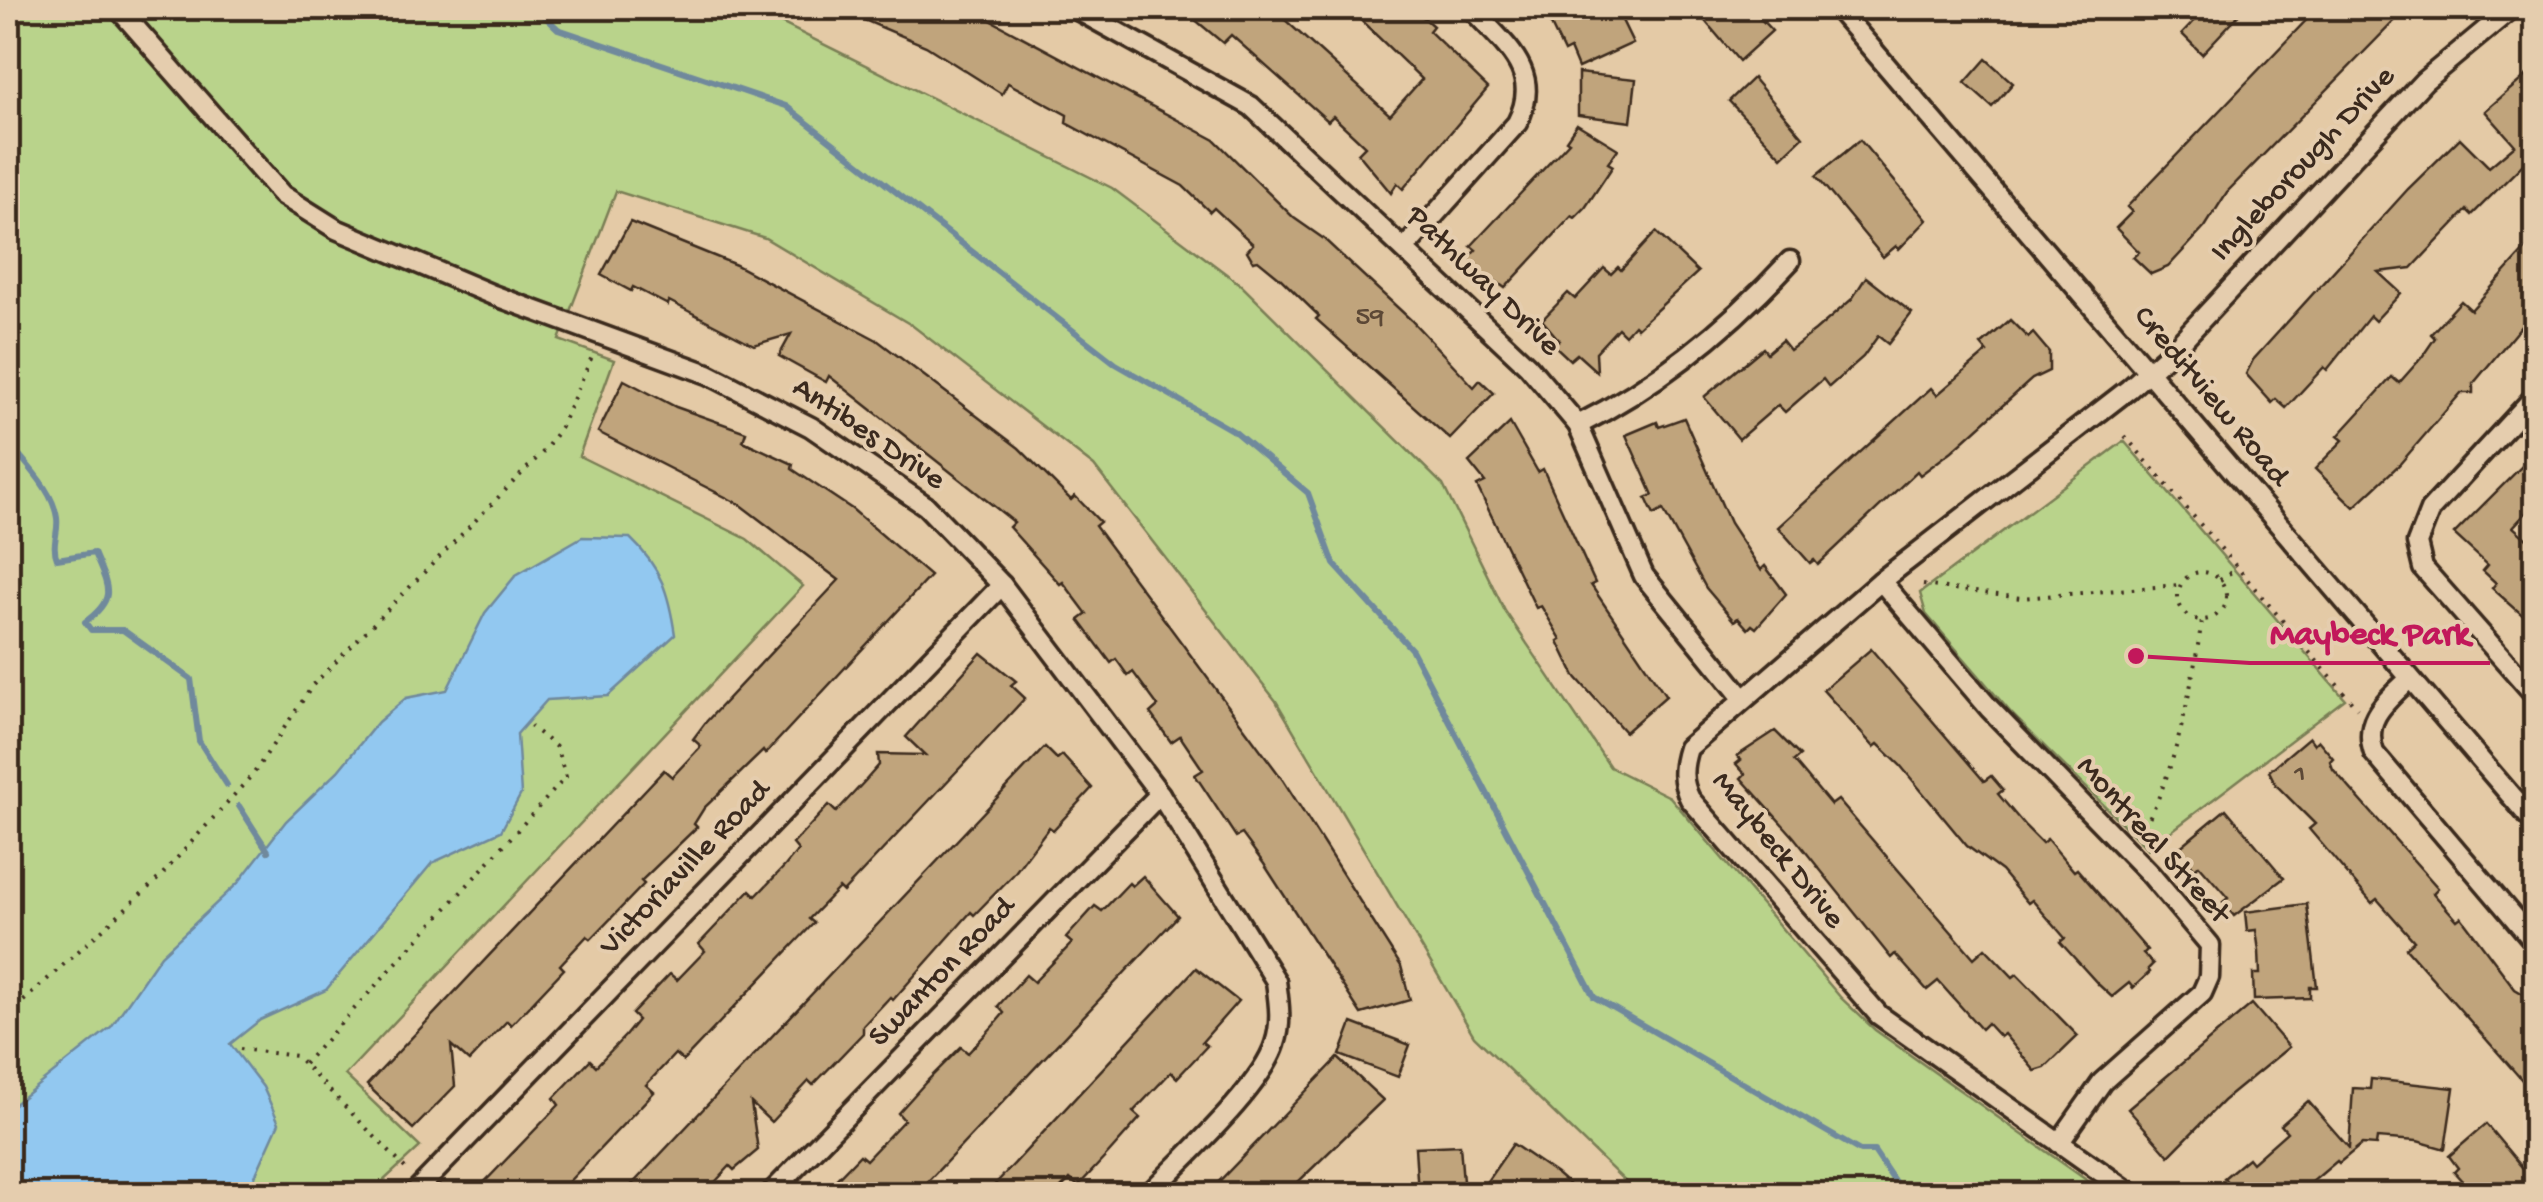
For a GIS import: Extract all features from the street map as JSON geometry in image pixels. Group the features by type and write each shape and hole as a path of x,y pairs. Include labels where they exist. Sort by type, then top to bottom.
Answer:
{"street":[{"name":"Antibes Drive","path":"118,8 282,195 336,229 492,296 708,374 811,426 926,506 1002,585 1160,794 1276,982 1280,1013 1275,1044 1262,1072 1149,1194"},
{"name":"Pathway Drive","path":"1074,8 1251,106 1528,366 1578,425 1644,576 1743,698"},
{"path":"1404,249 1517,123 1529,93 1521,65 1471,8"},
{"name":"Creditview Road","path":"1838,8 2536,825"},
{"name":"Ingleborough Drive","path":"2148,372 2424,81 2512,8"},
{"path":"1578,425 1661,378 1759,294 1790,261"},
{"name":"Maybeck Drive","path":"2132,1194 1879,1016 1690,799 1682,774 1688,748 1743,698 1881,581 2088,424 2148,372"},
{"path":"2536,395 2430,510 2417,544 2423,568 2536,696"},
{"name":"Montreal Street","path":"1881,581 1989,708 2151,875 2210,945 2210,977 2202,993 2102,1082 2058,1143"},
{"name":"Victoriaville Road","path":"417,1190 1002,585"},
{"path":"2410,678 2374,716 2370,733 2374,754 2536,944"},
{"name":"Swanton Road","path":"770,1194 1160,794"}],"path":[{"path":"8,1014 158,879 254,773 313,686 544,451 560,427 602,334"},
{"path":"2125,436 2357,708"},
{"path":"2220,580 2238,567"},
{"path":"1924,584 2021,598 2180,585 2198,572 2220,580"},
{"path":"2180,585 2181,609 2202,620 2215,616 2225,604 2220,580"},
{"path":"2138,836 2154,812 2194,671 2202,620"},
{"path":"304,1064 566,777 556,747 530,726"},
{"path":"240,1049 296,1056 417,1190"}],"green space":[{"path":"8,8 751,8 1112,188 1241,285 1443,485 1505,611 1610,767 1670,797 1841,998 1875,1030 2106,1194 1638,1194 1474,1036 1276,701 1094,466 913,326 765,238 616,191 559,340 614,360 579,456 747,539 803,586 345,1075 420,1147 369,1194 8,1194"},
{"path":"2124,441 2345,699 2148,849 2012,714 1926,614 1920,593"}],"water":[{"path":"582,537 630,538 641,549 662,582 675,635 608,696 547,700 517,734 521,794 501,831 432,863 326,990 260,1020 230,1044 263,1087 279,1123 247,1194 8,1194 8,1109 111,1027 161,955 238,883 286,821 338,771 378,722 406,698 447,690 485,613 516,575"}],"building":[{"path":"836,8 968,8 1215,140 1294,218 1324,239 1411,320 1474,387 1480,380 1494,393 1450,439 1316,319 1319,316 1280,278 1258,260 1253,261 1247,251 1253,244 1183,186 1066,123 1067,115 1008,83 1002,94 926,46"},
{"path":"1181,8 1272,8 1390,115 1422,79 1348,8 1413,8 1433,26 1429,31 1488,88 1403,189 1397,183 1391,193 1358,153 1365,146 1333,116 1328,121 1231,35 1223,43"},
{"path":"1543,8 1616,8 1633,43 1578,68 1570,49 1564,52"},
{"path":"1694,8 1770,8 1759,17 1772,31 1739,61"},
{"path":"2207,8 2245,8 2202,54 2182,34"},
{"path":"2318,8 2407,8 2227,192 2205,227 2168,267 2151,274 2133,257 2139,252 2116,228 2132,212 2127,207"},
{"path":"1986,59 2013,83 1992,107 1965,83"},
{"path":"1578,73 1636,79 1631,122 1578,115"},
{"path":"2528,74 2536,83 2536,177 2524,163 2472,215 2467,210 2412,268 2378,272 2401,293 2375,321 2370,316 2327,370 2324,367 2286,408 2276,399 2272,403 2246,374 2253,360 2408,189 2460,138 2489,167 2515,145 2485,111"},
{"path":"1753,78 1803,137 1782,157 1729,101"},
{"path":"1577,124 1618,149 1608,163 1613,166 1585,208 1575,218 1572,216 1505,288 1487,275 1484,279 1465,262 1476,250 1471,246 1569,142 1566,140"},
{"path":"1860,140 1927,220 1899,249 1896,246 1883,257 1816,176"},
{"path":"630,222 736,265 877,340 1019,448 1071,500 1075,496 1100,522 1095,526 1283,780 1401,966 1410,1000 1361,1014 1264,864 1242,834 1236,837 1195,775 1203,770 1180,736 1171,742 1150,713 1158,706 1133,672 1128,676 1116,659 1111,663 1079,620 1087,614 1063,582 1060,584 1009,527 1014,522 829,376 826,382 779,356 791,334 754,345 669,301 668,305 633,287 631,291 601,275"},
{"path":"1656,232 1698,272 1637,328 1634,325 1625,335 1618,328 1596,352 1597,372 1577,354 1570,360 1554,345 1559,340 1542,320 1568,293 1575,299 1604,268 1611,274 1618,267 1621,270"},
{"path":"2536,238 2536,336 2522,325 2473,384 2473,393 2461,393 2399,465 2354,507 2315,469 2343,440 2338,436 2392,377 2399,383 2422,357 2435,338 2431,334 2461,301 2471,310"},
{"path":"1866,277 1912,313 1888,344 1878,336 1863,357 1829,387 1823,379 1785,412 1778,405 1739,439 1704,397 1763,348 1767,353 1782,340 1790,350 1852,299"},
{"path":"2010,320 2028,338 2033,333 2049,352 2049,371 2032,379 1952,451 1920,475 1917,471 1818,565 1814,560 1810,563 1778,527 1931,388 1937,395 1987,352 1981,345"},
{"path":"624,380 676,407 746,432 743,441 793,464 792,469 852,509 930,576 765,754 763,751 704,808 694,824 697,827 641,881 644,884 591,939 587,936 560,965 564,969 511,1025 507,1021 469,1061 451,1045 455,1086 413,1129 367,1085 664,770 672,777 701,746 693,739 705,723 839,580 739,504 598,432"},
{"path":"1684,418 1730,523 1761,570 1765,566 1786,594 1756,628 1752,625 1748,629 1738,618 1734,621 1706,588 1663,510 1654,515 1646,498 1653,495 1626,435 1657,422 1659,427"},
{"path":"1510,423 1538,472 1543,469 1595,583 1591,585 1666,696 1625,732 1575,676 1558,641 1561,639 1541,606 1536,608 1477,486 1485,482 1469,462"},
{"path":"2536,452 2536,502 2513,527 2536,547 2536,627 2492,588 2496,583 2483,571 2488,565 2454,534"},
{"path":"1871,649 1984,781 1991,776 2003,790 1998,794 2025,826 2042,843 2047,839 2074,871 2077,869 2147,950 2143,954 2153,964 2133,988 2129,983 2112,997 2099,985 2060,942 2065,938 2032,900 2028,903 2001,871 1967,846 1900,765 1878,744 1874,747 1823,690"},
{"path":"981,653 1016,681 1011,685 1025,698 974,753 843,892 839,888 809,919 814,923 683,1061 675,1054 646,1085 654,1092 557,1194 473,1194 559,1105 554,1098 590,1060 596,1066 625,1036 638,1020 632,1014 670,974 677,980 705,951 699,944 750,890 756,896 785,866 798,850 793,844 829,805 836,812 865,781 879,765 878,754 925,755 906,737"},
{"path":"1775,731 1800,756 1794,761 1831,805 1838,800 1974,958 1985,948 2013,977 2017,974 2078,1036 2045,1068 2035,1071 2004,1034 2000,1037 1987,1023 1981,1029 1938,981 1927,990 1895,954 1891,958 1741,778 1745,774 1736,764 1741,760 1737,756"},
{"path":"2309,737 2314,744 2318,740 2333,758 2333,769 2438,888 2433,893 2457,920 2461,917 2515,989 2530,998 2536,1009 2536,1096 2406,948 2414,941 2377,899 2372,903 2309,829 2315,824 2276,785 2269,771"},
{"path":"1045,747 1057,759 1062,755 1092,788 1053,830 1049,827 1013,875 974,915 971,912 893,1000 890,997 863,1026 863,1033 813,1085 809,1081 771,1122 751,1103 758,1150 734,1170 730,1166 704,1194 623,1194"},
{"path":"2226,809 2284,878 2234,916 2223,902 2228,898 2199,865 2195,869 2178,849"},
{"path":"1143,876 1178,916 916,1194 822,1194 860,1155 866,1160 904,1120 898,1113 961,1047 968,1053 1004,1013 998,1006 1026,975 1034,982 1072,943 1066,938 1095,906 1102,911 1129,883 1132,886"},
{"path":"2307,904 2317,987 2310,987 2310,998 2254,1000 2253,974 2260,974 2259,951 2256,930 2247,931 2245,912"},
{"path":"1196,968 1238,1001 1202,1042 1207,1046 1177,1078 1171,1072 1133,1112 1140,1118 1108,1154 1078,1186 1070,1179 1055,1194 986,1194"},
{"path":"2252,1004 2289,1047 2223,1101 2169,1156 2128,1109"},
{"path":"1352,1023 1410,1045 1398,1077 1340,1055"},
{"path":"1338,1058 1383,1100 1297,1183 1309,1194 1207,1194"},
{"path":"2371,1079 2454,1088 2445,1149 2417,1141 2377,1138 2376,1145 2362,1144 2298,1194 2237,1194 2224,1178 2248,1158 2252,1163 2287,1132 2281,1125 2308,1101 2349,1148 2353,1088 2370,1089"},
{"path":"2486,1124 2536,1184 2527,1194 2474,1194 2454,1172 2458,1168 2449,1156"},
{"path":"1513,1144 1557,1174 1580,1194 1478,1194"},
{"path":"1460,1145 1464,1194 1418,1194 1415,1147"}],"waterway":[{"path":"536,8 558,29 786,106 1116,364 1235,432 1308,493 1334,564 1412,650 1594,997 1860,1151 1874,1151 1903,1194"},
{"path":"8,441 44,487 54,507 57,559 94,553 103,575 106,599 85,622 91,630 123,630 191,679 199,741 227,785"},
{"path":"239,806 268,851"}],"place":[{"name":"Maybeck Park","path":"2136,656"}]}
